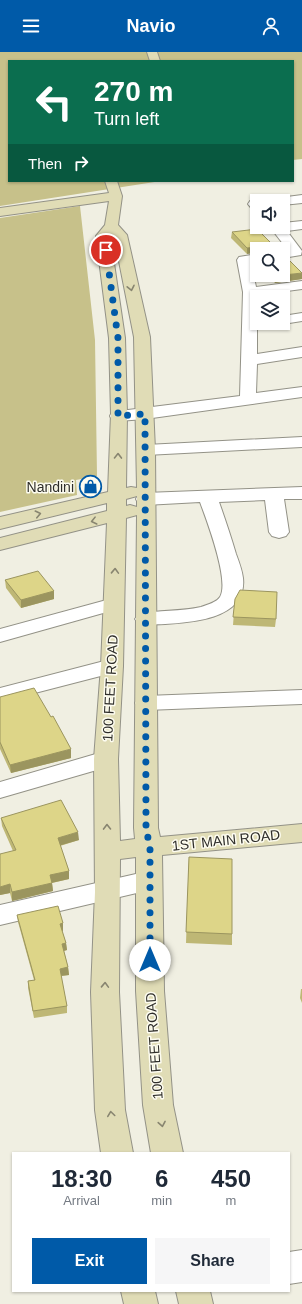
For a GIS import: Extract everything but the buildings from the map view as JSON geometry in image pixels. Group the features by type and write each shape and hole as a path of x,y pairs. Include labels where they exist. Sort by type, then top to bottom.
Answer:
{"main road":[{"path":"0,212 116,196 111,182"},
{"name":"100 FEET ROAD","path":"116,196 110,226 104,236 118,338 117,505 112,666 106,759 108,892 105,992 110,1110 117,1152"},
{"name":"100 FEET ROAD","path":"110,226 120,235 142,337 146,450 146,828 150,848 150,991 158,1105 167,1152"},
{"path":"0,523 117,505 145,499"},
{"path":"0,544 117,505"},
{"name":"1ST MAIN ROAD","path":"107,851 302,832"},
{"path":"138,1292 141,1304"},
{"path":"193,1292 196,1304"}],"street":[{"path":"290,200 302,199"},
{"path":"290,226 302,225"},
{"path":"282,234 294,252"},
{"path":"250,259 244,260 250,292"},
{"path":"265,290 302,285"},
{"path":"290,319 302,317"},
{"path":"248,400 249,360 254,330"},
{"path":"249,360 302,352"},
{"path":"118,416 145,414 302,392"},
{"path":"146,450 302,442"},
{"path":"145,499 208,498 302,493"},
{"path":"274,495 279,532"},
{"path":"145,619 207,612 228,600 232,591 233,577 218,524 208,498"},
{"path":"0,636 114,604"},
{"path":"0,696 112,666"},
{"path":"146,703 302,697"},
{"path":"0,790 106,759"},
{"path":"0,915 108,892 149,881"},
{"path":"290,1268 302,1266"}],"shaded area":[{"path":"0,52 302,52 302,159 294,160 294,60 8,60 8,182 155,182 0,206"},
{"path":"80,206 95,340 97,476 76,480 77,495 0,512 0,218"}],"place":[{"name":"Nandini","path":"90,487"}],"route":[{"path":"106,250 118,338 118,416 145,414 145,608 147,656 146,828 150,848 148,861 150,960"}]}
